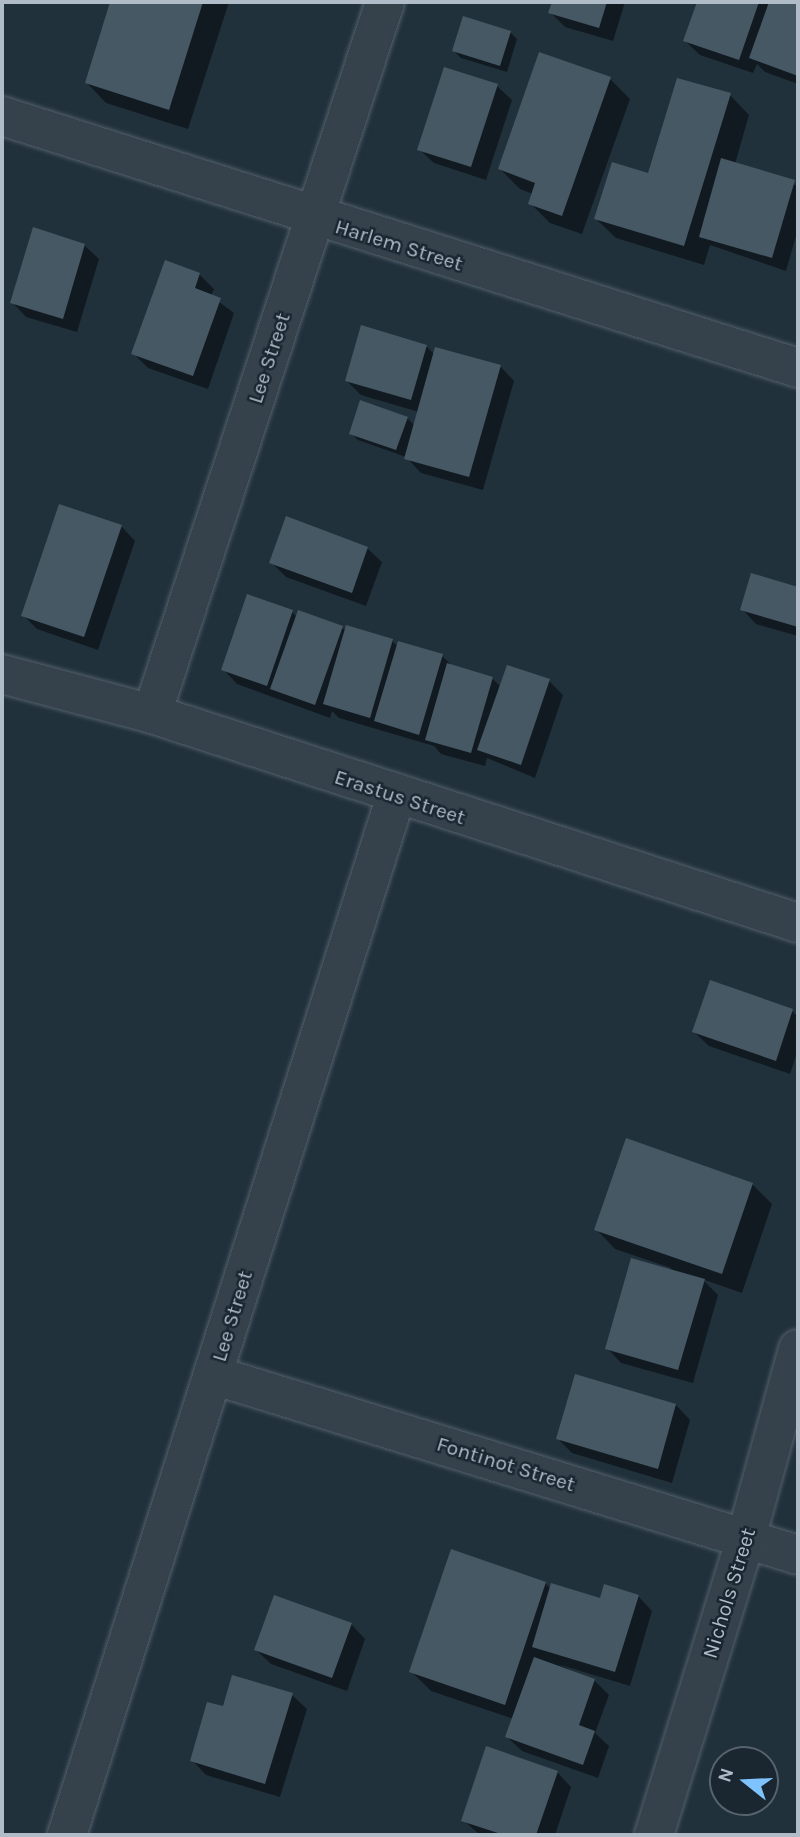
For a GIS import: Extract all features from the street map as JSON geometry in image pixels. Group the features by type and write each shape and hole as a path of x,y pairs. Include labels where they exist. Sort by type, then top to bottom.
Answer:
{"street":[{"name":"Lee Street","path":"152,715 385,2"},
{"name":"Harlem Street","path":"2,116 315,219 798,368"},
{"name":"Erastus Street","path":"2,674 152,715 396,796 798,923"},
{"name":"Lee Street","path":"67,1835 396,796"},
{"name":"Nichols Street","path":"654,1835 746,1538 798,1349"},
{"name":"Fontinot Street","path":"213,1375 798,1555"}],"building":[{"path":"110,2 203,2 169,110 85,83"},
{"path":"552,2 607,2 599,28 548,13"},
{"path":"697,2 759,2 739,60 683,41"},
{"path":"769,2 798,2 798,76 749,58"},
{"path":"463,16 511,31 500,66 452,51"},
{"path":"539,52 611,77 562,216 528,204 535,183 498,169"},
{"path":"444,67 498,84 471,167 417,150"},
{"path":"677,78 731,93 684,246 594,219 612,162 648,173"},
{"path":"721,158 795,180 772,258 699,237"},
{"path":"33,227 85,244 63,319 10,303"},
{"path":"165,260 200,273 195,288 221,298 193,376 131,354"},
{"path":"361,325 427,345 411,400 345,381"},
{"path":"435,347 501,365 469,477 404,459"},
{"path":"360,400 408,417 396,450 349,434"},
{"path":"59,504 122,525 84,637 21,616"},
{"path":"286,516 368,547 352,593 269,563"},
{"path":"751,573 798,587 798,627 740,610"},
{"path":"247,594 293,610 267,686 221,670"},
{"path":"298,610 343,626 315,705 270,689"},
{"path":"346,625 393,639 370,718 323,704"},
{"path":"398,641 443,654 419,735 374,721"},
{"path":"447,663 493,677 471,753 425,740"},
{"path":"507,665 550,679 521,765 477,750"},
{"path":"710,980 793,1009 776,1061 692,1032"},
{"path":"626,1138 753,1183 722,1274 594,1230"},
{"path":"631,1258 705,1279 678,1370 605,1349"},
{"path":"575,1374 676,1404 658,1469 556,1439"},
{"path":"451,1549 546,1582 505,1705 409,1672"},
{"path":"551,1583 600,1598 604,1584 639,1595 615,1672 532,1647"},
{"path":"274,1595 352,1623 332,1678 254,1650"},
{"path":"534,1657 595,1679 579,1725 595,1731 583,1765 505,1737"},
{"path":"232,1675 293,1693 265,1784 190,1761 207,1702 223,1706"},
{"path":"486,1746 558,1771 536,1835 504,1835 461,1821"}]}
